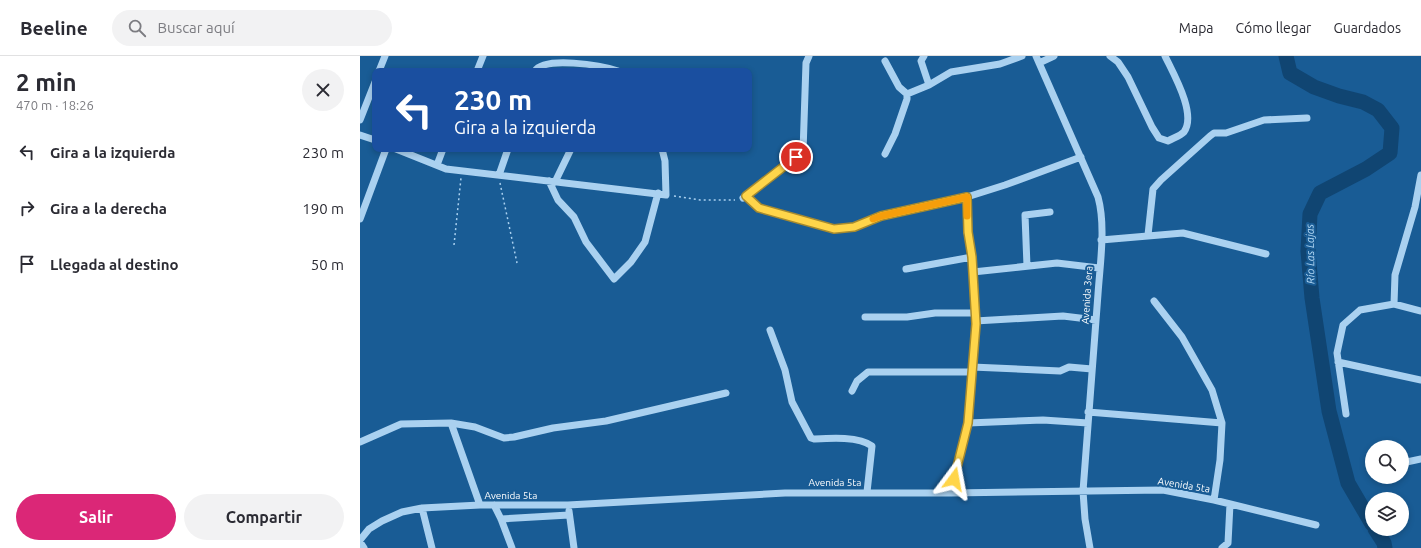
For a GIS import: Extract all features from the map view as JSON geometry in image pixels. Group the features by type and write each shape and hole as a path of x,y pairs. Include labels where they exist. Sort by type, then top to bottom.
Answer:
{"street":[{"path":"380,68 385,56"},
{"path":"478,68 483,56"},
{"path":"808,56 806,63 803,152 745,197 759,208 834,229 854,227 881,216 967,197 1005,185 1080,157"},
{"path":"924,56 921,61 929,85"},
{"path":"907,94 929,85 951,72 1000,64 1022,56"},
{"path":"1038,59 1054,56"},
{"path":"1110,56 1118,62 1128,77 1152,128 1159,138 1168,141 1184,132 1188,124 1188,112 1181,91 1165,56"},
{"path":"537,68 542,62 557,58 596,63 604,68"},
{"name":"Avenida 3era","path":"1038,59 1101,206 1101,240 1096,320 1083,491 1085,520 1090,548"},
{"path":"885,61 899,87 907,94"},
{"path":"360,120 372,90"},
{"path":"885,154 895,134 907,99 907,94"},
{"path":"1148,235 1153,189 1161,180 1214,133 1226,133 1264,120 1306,118"},
{"path":"360,134 372,139"},
{"path":"360,219 385,152"},
{"path":"404,152 446,168 552,182 662,194"},
{"path":"437,165 442,152"},
{"path":"499,175 507,152"},
{"path":"569,152 552,182 558,200 574,217 586,242 614,279 631,262 645,242 662,194 666,161 663,152"},
{"path":"1394,304 1395,274 1415,208 1421,175"},
{"path":"951,493 968,423 975,317 972,257 968,232 967,197"},
{"path":"1027,266 1025,214 1050,212"},
{"path":"1101,240 1183,233 1266,254"},
{"path":"906,269 972,257"},
{"path":"973,272 1057,263 1099,268"},
{"path":"1154,301 1182,337 1212,390 1222,423 1214,500"},
{"path":"1346,414 1337,353 1343,325 1360,310 1394,304 1421,311"},
{"path":"865,317 907,317 935,313 975,317 1063,316 1096,320"},
{"path":"770,330 785,370 792,402 810,438 841,438 868,443 872,446 867,492"},
{"path":"1338,362 1421,380"},
{"path":"852,391 857,381 868,372 972,369 1060,371 1069,367 1092,369"},
{"path":"360,442 401,424 451,423 475,427 504,438 552,428 606,421 726,393"},
{"path":"1088,412 1222,423"},
{"path":"968,423 1043,420 1088,423"},
{"path":"451,423 480,505"},
{"path":"1409,462 1421,459"},
{"name":"Avenida 5ta","path":"360,541 369,530 382,522 402,512 422,508 480,505 568,505 785,493 951,493 1163,490 1214,500 1316,525"},
{"path":"1222,548 1228,543 1230,504"},
{"path":"494,505 502,519 512,548"},
{"path":"568,505 574,548"},
{"path":"422,508 432,548"},
{"path":"502,519 569,515"},
{"path":"360,541 364,548"}],"path":[{"path":"454,245 462,170"},
{"path":"499,175 517,263"},
{"path":"662,194 700,200 734,200 745,197"}],"waterway":[{"name":"Río Las Lajas","path":"1286,56 1290,73 1314,87 1339,96 1363,102 1378,110 1392,128 1390,153 1366,169 1320,193 1310,214 1308,251 1312,298 1329,411 1348,483 1365,512"},
{"name":"Río Las Lajas","path":"1380,536 1385,548"}],"slow traffic":[{"path":"873,219 967,197 967,216"}],"route":[{"path":"796,157 746,196 759,208 834,229 854,227 881,216 967,197 968,232 972,257 976,324 968,423 954,479"}]}
